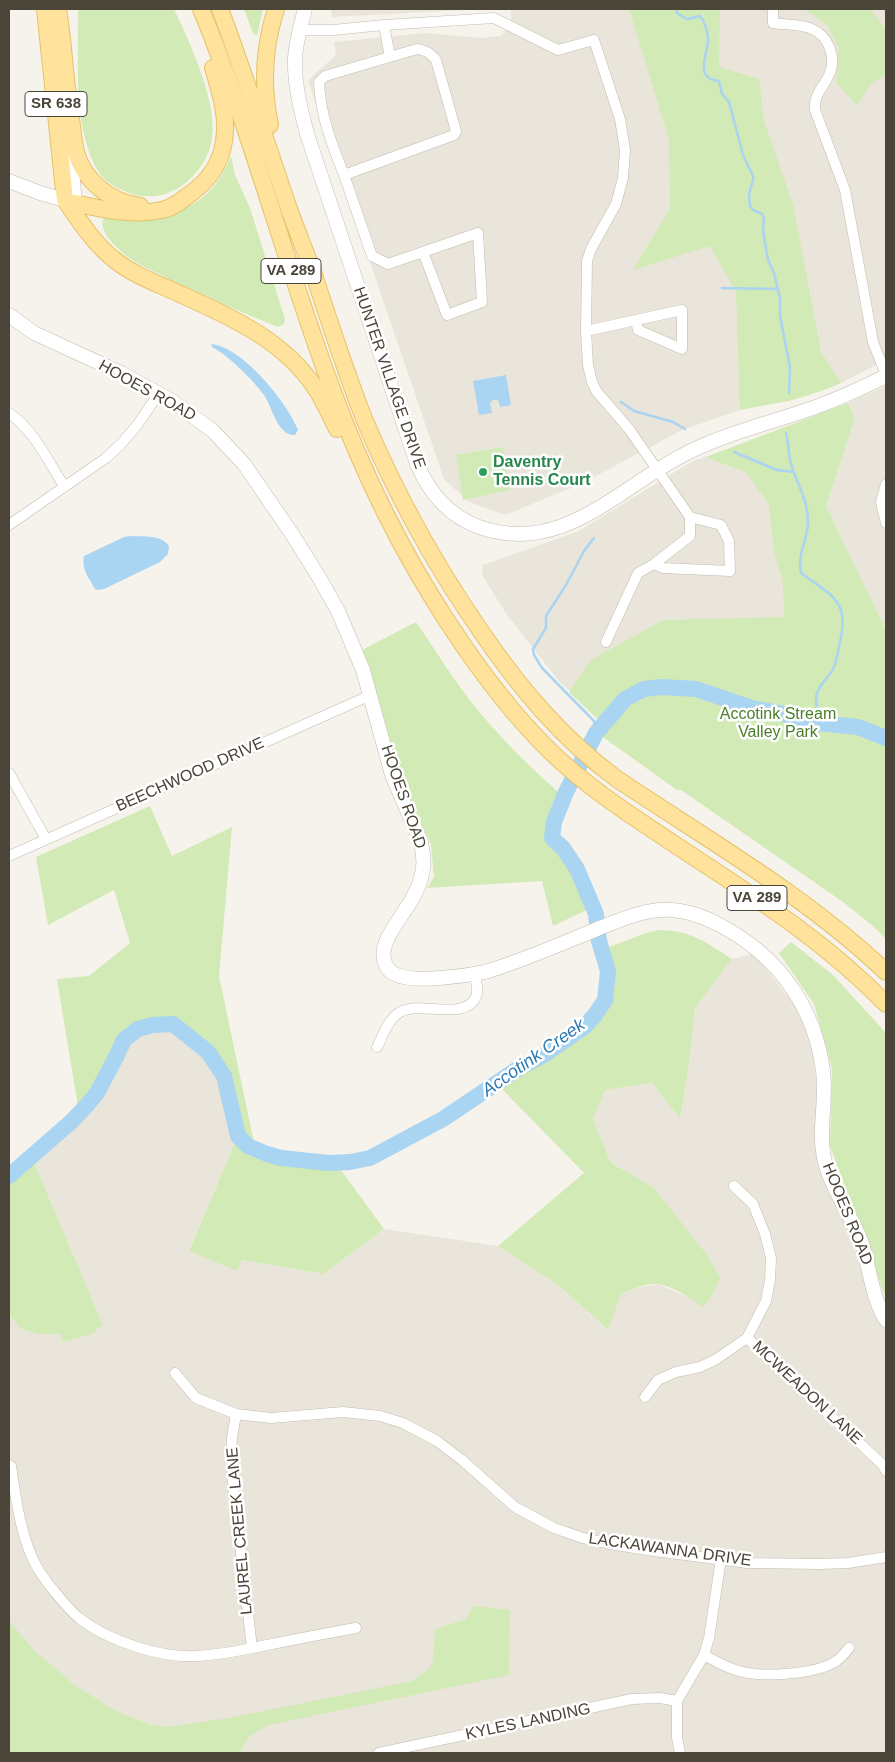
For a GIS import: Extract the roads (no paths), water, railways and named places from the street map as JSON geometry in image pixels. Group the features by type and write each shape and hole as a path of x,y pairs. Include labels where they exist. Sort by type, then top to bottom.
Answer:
{"main road":[{"name":"SR 638","path":"45,9 70,202"},
{"name":"SR 638","path":"58,9 67,93"},
{"path":"70,202 102,209 145,212 172,207 199,188 215,170 223,146 225,129 222,105 216,77 193,9"},
{"name":"VA 289","path":"201,9 226,74 331,388 352,440 392,529 426,589 461,642 499,694 537,738 578,776 617,806 790,920 841,960 886,1004"},
{"name":"VA 289","path":"220,9 343,364 363,416 393,482 412,518 456,594 493,648 553,723 592,760 630,788 799,900 838,929 886,972"},
{"path":"276,9 266,61 266,105 272,134 297,209 313,274"},
{"path":"67,93 78,158 85,172 97,186 112,197 138,205 162,204 186,198"},
{"path":"70,202 95,242 115,261 137,274 224,313 250,327 270,341 298,367 318,392 359,478 392,529"}],"street":[{"name":"HUNTER VILLAGE DRIVE","path":"305,9 299,30 295,58 300,108 307,134 417,464 434,495 455,514 476,526 505,534 534,534 557,529 571,524 692,450 845,396 886,375"},
{"path":"773,9 773,23 812,28 830,46 833,66 816,97 815,110 845,190 874,342 886,375"},
{"path":"299,30 333,30 494,18 558,50 594,40 620,119 624,140 625,164 616,204 591,249 587,261 586,331 588,365 592,382 597,392 629,429 690,517 690,536 654,564 638,573 606,642"},
{"path":"384,25 390,57"},
{"path":"344,175 454,135 456,131 438,67 436,60 431,54 417,49 325,76 319,82 320,100 335,152 372,256 388,264 478,233 482,302 447,315 423,252"},
{"name":"SR 638","path":"67,93 70,202"},
{"path":"9,181 70,202"},
{"path":"586,331 636,320 682,310 682,348 638,330 636,320"},
{"name":"HOOES ROAD","path":"9,314 34,333 122,373 159,393 214,431 244,464 320,579 338,611 363,670 392,775 420,840 424,857 419,886 385,943 383,951 385,963 392,973 403,977 436,978 475,974 498,968 623,919 646,912 667,909 687,912 706,918 738,935 762,953 780,970 795,992 812,1029 823,1069 825,1099 822,1140 824,1160 861,1241 877,1302 886,1320"},
{"path":"9,525 106,458 138,424 159,393"},
{"path":"9,413 18,419 29,432 64,486"},
{"path":"886,484 881,502 886,523"},
{"path":"654,564 663,568 730,571 729,542 721,525 690,517"},
{"name":"BEECHWOOD DRIVE","path":"9,856 371,695"},
{"path":"9,773 46,839"},
{"path":"377,1048 392,1020 398,1013 422,1008 453,1010 468,1005 476,997 475,974"},
{"path":"645,1397 658,1380 676,1372 700,1367 715,1360 747,1338 766,1301 770,1280 771,1258 765,1234 754,1204 734,1186"},
{"name":"MCWEADON LANE","path":"747,1338 882,1464 886,1471"},
{"name":"LACKAWANNA DRIVE","path":"175,1373 196,1398 236,1414 271,1418 343,1412 393,1419 415,1428 437,1441 462,1460 515,1507 554,1528 583,1538 616,1546 748,1563 848,1563 886,1557"},
{"name":"LAUREL CREEK LANE","path":"236,1414 231,1458 252,1648"},
{"path":"11,1466 18,1510 38,1568 79,1617 98,1630 120,1641 149,1650 195,1657 356,1628"},
{"path":"680,1753 677,1738 677,1702 704,1656 721,1559"},
{"path":"704,1656 739,1671 757,1675 774,1675 826,1666 842,1657 850,1648"},
{"name":"KYLES LANDING","path":"379,1753 632,1699 660,1698 677,1702"}],"water":[{"path":"212,344 224,347 237,355 262,378 293,419 298,430 295,435 289,434 279,426 264,395 247,375 212,347"},
{"path":"506,375 511,405 500,407 498,400 493,400 490,403 492,413 479,415 473,381"},
{"path":"130,536 151,537 166,542 169,546 168,554 160,562 104,589 95,589 85,569 84,556"}],"waterway":[{"path":"676,9 677,13 687,19 700,16 704,23 708,38 704,64 705,74 710,79 719,81 722,94 729,102 743,155 753,176 749,194 750,206 753,210 762,214 764,219 763,231 768,260 774,273 780,298 780,316 790,367 789,393"},
{"path":"722,288 777,289"},
{"path":"621,402 634,411 673,422 685,429"},
{"path":"786,433 791,464 805,501 808,516 807,530 800,560 801,573 836,600 842,616 842,628 834,666 831,673 820,686 816,698 817,710 806,720"},
{"path":"734,452 777,470 794,472"},
{"path":"594,538 584,551 566,585 546,616 546,628 533,649 534,655 542,668 594,721 596,733"},
{"name":"Accotink Creek","path":"9,1176 72,1121 87,1105 97,1093 124,1040 138,1029 152,1025 173,1024 208,1052 224,1076 238,1136 248,1146 281,1158 329,1163 350,1162 370,1158 443,1119 519,1068 544,1055 584,1027 605,1000 608,971 599,941 596,914 577,869 563,848 552,838 554,822 566,792 596,733 625,699 644,689 662,687 696,689 755,709 795,716 817,723 858,727 886,738"}],"place":[{"name":"Daventry Tennis Court","path":"483,472"}],"park label":[{"name":"Accotink Stream Valley Park","path":"778,724"}]}
